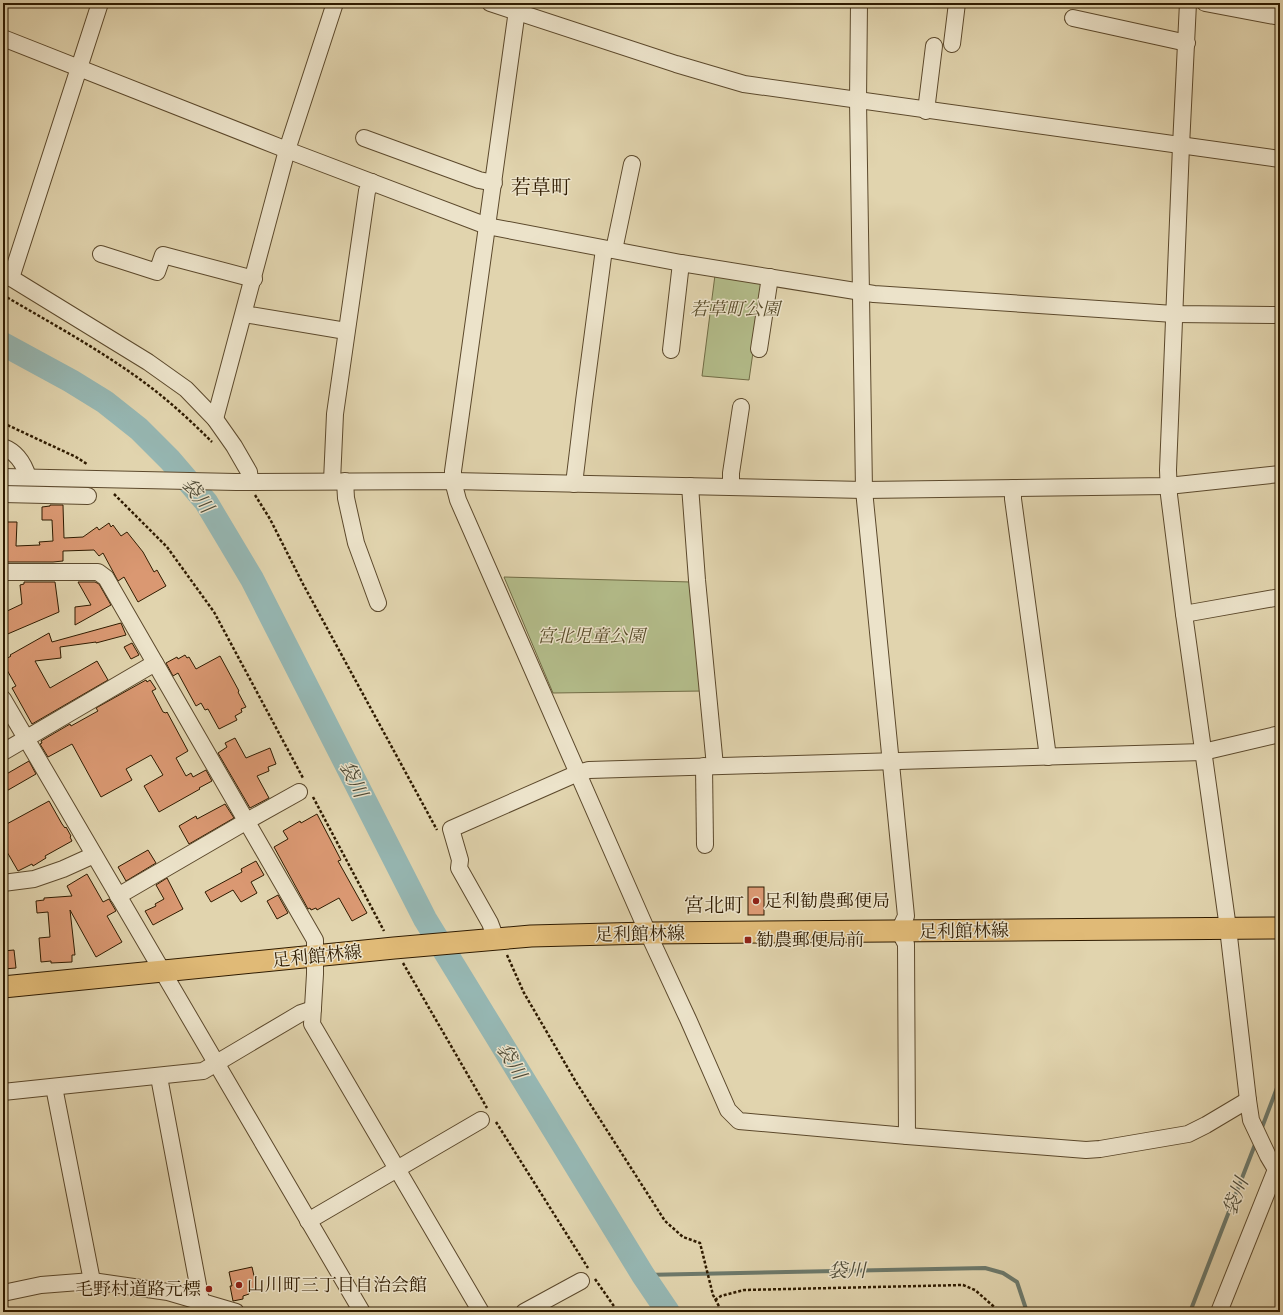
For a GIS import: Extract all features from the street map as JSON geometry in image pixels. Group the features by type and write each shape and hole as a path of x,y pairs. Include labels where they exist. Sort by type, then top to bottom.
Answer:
{"main road":[{"name":"足利館林線","path":"3,987 315,956 402,955 498,939 531,936 648,933 1280,928"}],"street":[{"path":"100,3 80,68 7,276 148,362 186,389 215,419 246,465 249,472 247,485"},
{"path":"215,419 288,150 335,3"},
{"path":"490,3 518,7 676,64 744,84 1280,160"},
{"path":"859,3 858,100 864,490 906,916 899,931 906,944 907,1136"},
{"path":"952,44 957,3"},
{"path":"1188,3 1168,486 1184,614 1228,928 1248,1100 1252,1120 1276,1165 1219,1312"},
{"path":"1205,3 1280,17"},
{"path":"518,7 453,471 453,481 458,500 648,933 728,1110 739,1121 907,1136 1100,1150 1188,1134 1248,1100"},
{"path":"1073,18 1187,43"},
{"path":"3,38 288,150 487,226 681,263 861,292 1019,305 1174,314 1280,315"},
{"path":"926,111 934,46"},
{"path":"364,138 479,180 494,183"},
{"path":"574,484 584,401 609,249 632,164"},
{"path":"372,182 367,192 335,414 338,481 346,498 356,544 378,603"},
{"path":"101,254 157,272 163,255 254,279"},
{"path":"671,350 681,263"},
{"path":"759,349 770,277"},
{"path":"244,314 346,331"},
{"path":"731,487 731,472 741,407"},
{"path":"3,447 16,454 28,477"},
{"path":"3,477 28,477 110,485 247,485 338,481 453,481 864,490 1168,486 1280,474"},
{"path":"690,486 709,766 705,845"},
{"path":"1013,488 1014,507 1048,757"},
{"path":"3,494 88,496"},
{"path":"3,572 98,572 106,578 315,940 312,1024 481,1312"},
{"path":"1184,614 1280,597"},
{"path":"3,752 155,663"},
{"path":"3,699 362,1312"},
{"path":"498,939 460,868 460,860 451,829 578,773 589,770 1203,752 1280,734"},
{"path":"118,896 304,788"},
{"path":"3,883 34,879 63,869 94,855"},
{"path":"3,1092 159,1077 203,1071 300,1013 313,1009"},
{"path":"159,1077 202,1301"},
{"path":"54,1087 92,1281"},
{"path":"308,1221 489,1119"},
{"path":"524,1312 587,1275"},
{"path":"3,1293 41,1285 92,1281 168,1292 236,1312"}],"path":[{"path":"3,295 120,365 162,396 214,444"},
{"path":"3,423 76,456 89,466"},
{"path":"110,485 167,547 214,612 304,788 384,931"},
{"path":"247,485 270,519 303,584 438,832"},
{"path":"498,939 505,948 524,993 576,1082 665,1221 683,1237 700,1243 713,1295 722,1312"},
{"path":"402,955 489,1119 587,1275 618,1312"},
{"path":"715,1300 721,1296 744,1290 964,1284 975,1290 1000,1312"}],"green space":[{"name":"若草町公園","path":"715,275 763,283 749,380 702,376"},
{"name":"宮北児童公園","path":"504,577 691,582 703,691 553,693"}],"building":[{"path":"50,505 63,505 64,538 83,537 97,527 99,530 109,523 111,527 113,525 121,536 127,532 143,552 154,572 157,570 166,586 138,602 124,577 118,581 103,553 99,556 94,550 63,551 63,561 5,562 6,536 3,536 3,522 17,522 16,546 40,545 39,542 53,541 52,520 42,520 42,507"},
{"path":"24,582 55,582 59,612 3,636 3,613 22,604 20,585 24,584"},
{"path":"78,582 95,582 99,584 111,605 75,625 75,607 91,605"},
{"path":"121,623 126,635 96,643 60,647 61,658 35,661 50,688 97,661 108,680 32,724 12,688 16,686 3,663 7,661 6,659 11,656 10,655 49,633 52,642"},
{"path":"132,643 139,655 131,659 124,647"},
{"path":"185,655 187,658 189,657 196,669 220,656 246,707 241,709 242,712 235,716 237,720 219,729 208,709 205,710 201,703 196,706 178,673 173,676 166,663 177,657 178,659"},
{"path":"146,680 147,682 150,680 156,689 152,691 163,712 167,712 188,751 176,758 186,776 191,773 193,777 206,770 212,781 159,812 144,786 163,775 151,755 126,769 132,780 101,797 72,744 48,757 40,744 42,743 41,741 70,724 71,726 98,711 96,708"},
{"path":"235,738 246,758 270,748 276,764 268,767 269,771 257,776 269,798 250,808 218,753 227,747 225,743"},
{"path":"29,761 36,774 3,793 3,776"},
{"path":"49,801 62,824 65,828 66,827 72,841 45,856 46,858 33,866 32,864 18,871 3,845 3,826"},
{"path":"225,804 234,818 189,844 179,826 196,816 197,819"},
{"path":"317,814 341,860 338,861 367,913 352,921 339,898 317,910 316,908 311,910 310,908 308,909 274,847 288,839 283,831 300,821 301,823"},
{"path":"148,850 156,863 126,881 118,867"},
{"path":"256,861 264,875 251,882 257,893 241,902 233,890 211,902 205,892 242,872 241,869"},
{"path":"87,874 103,902 109,899 116,911 107,916 122,942 96,957 70,910 75,955 72,955 72,962 41,962 39,938 50,937 48,912 37,913 36,901 44,900 44,898 72,896 67,886"},
{"path":"167,878 183,909 153,925 145,911 156,906 155,904 164,899 156,885"},
{"name":"足利勧農郵便局","path":"748,887 764,887 764,915 748,915"},
{"path":"278,895 288,913 277,919 267,901"},
{"path":"14,950 16,968 3,969 3,951"},
{"name":"山川町三丁目自治会館","path":"252,1267 257,1289 248,1291 249,1294 243,1296 243,1299 233,1301 229,1272"}],"waterway":[{"name":"袋川","path":"3,344 71,381 105,402 139,429 170,460 206,502 252,579 425,919 643,1275 668,1312"},
{"name":"袋川","path":"1261,1130 1280,1080"},
{"name":"袋川","path":"1190,1312 1256,1142"},
{"name":"袋川","path":"643,1275 985,1268 1003,1273 1017,1282 1027,1312"}],"place":[{"name":"足利勧農郵便局","path":"756,901"},
{"name":"勧農郵便局前","path":"748,940"},
{"name":"山川町三丁目自治会館","path":"239,1285"},
{"name":"毛野村道路元標","path":"209,1289"}],"district":[{"name":"若草町","path":"541,187"},
{"name":"宮北町","path":"714,905"}]}
